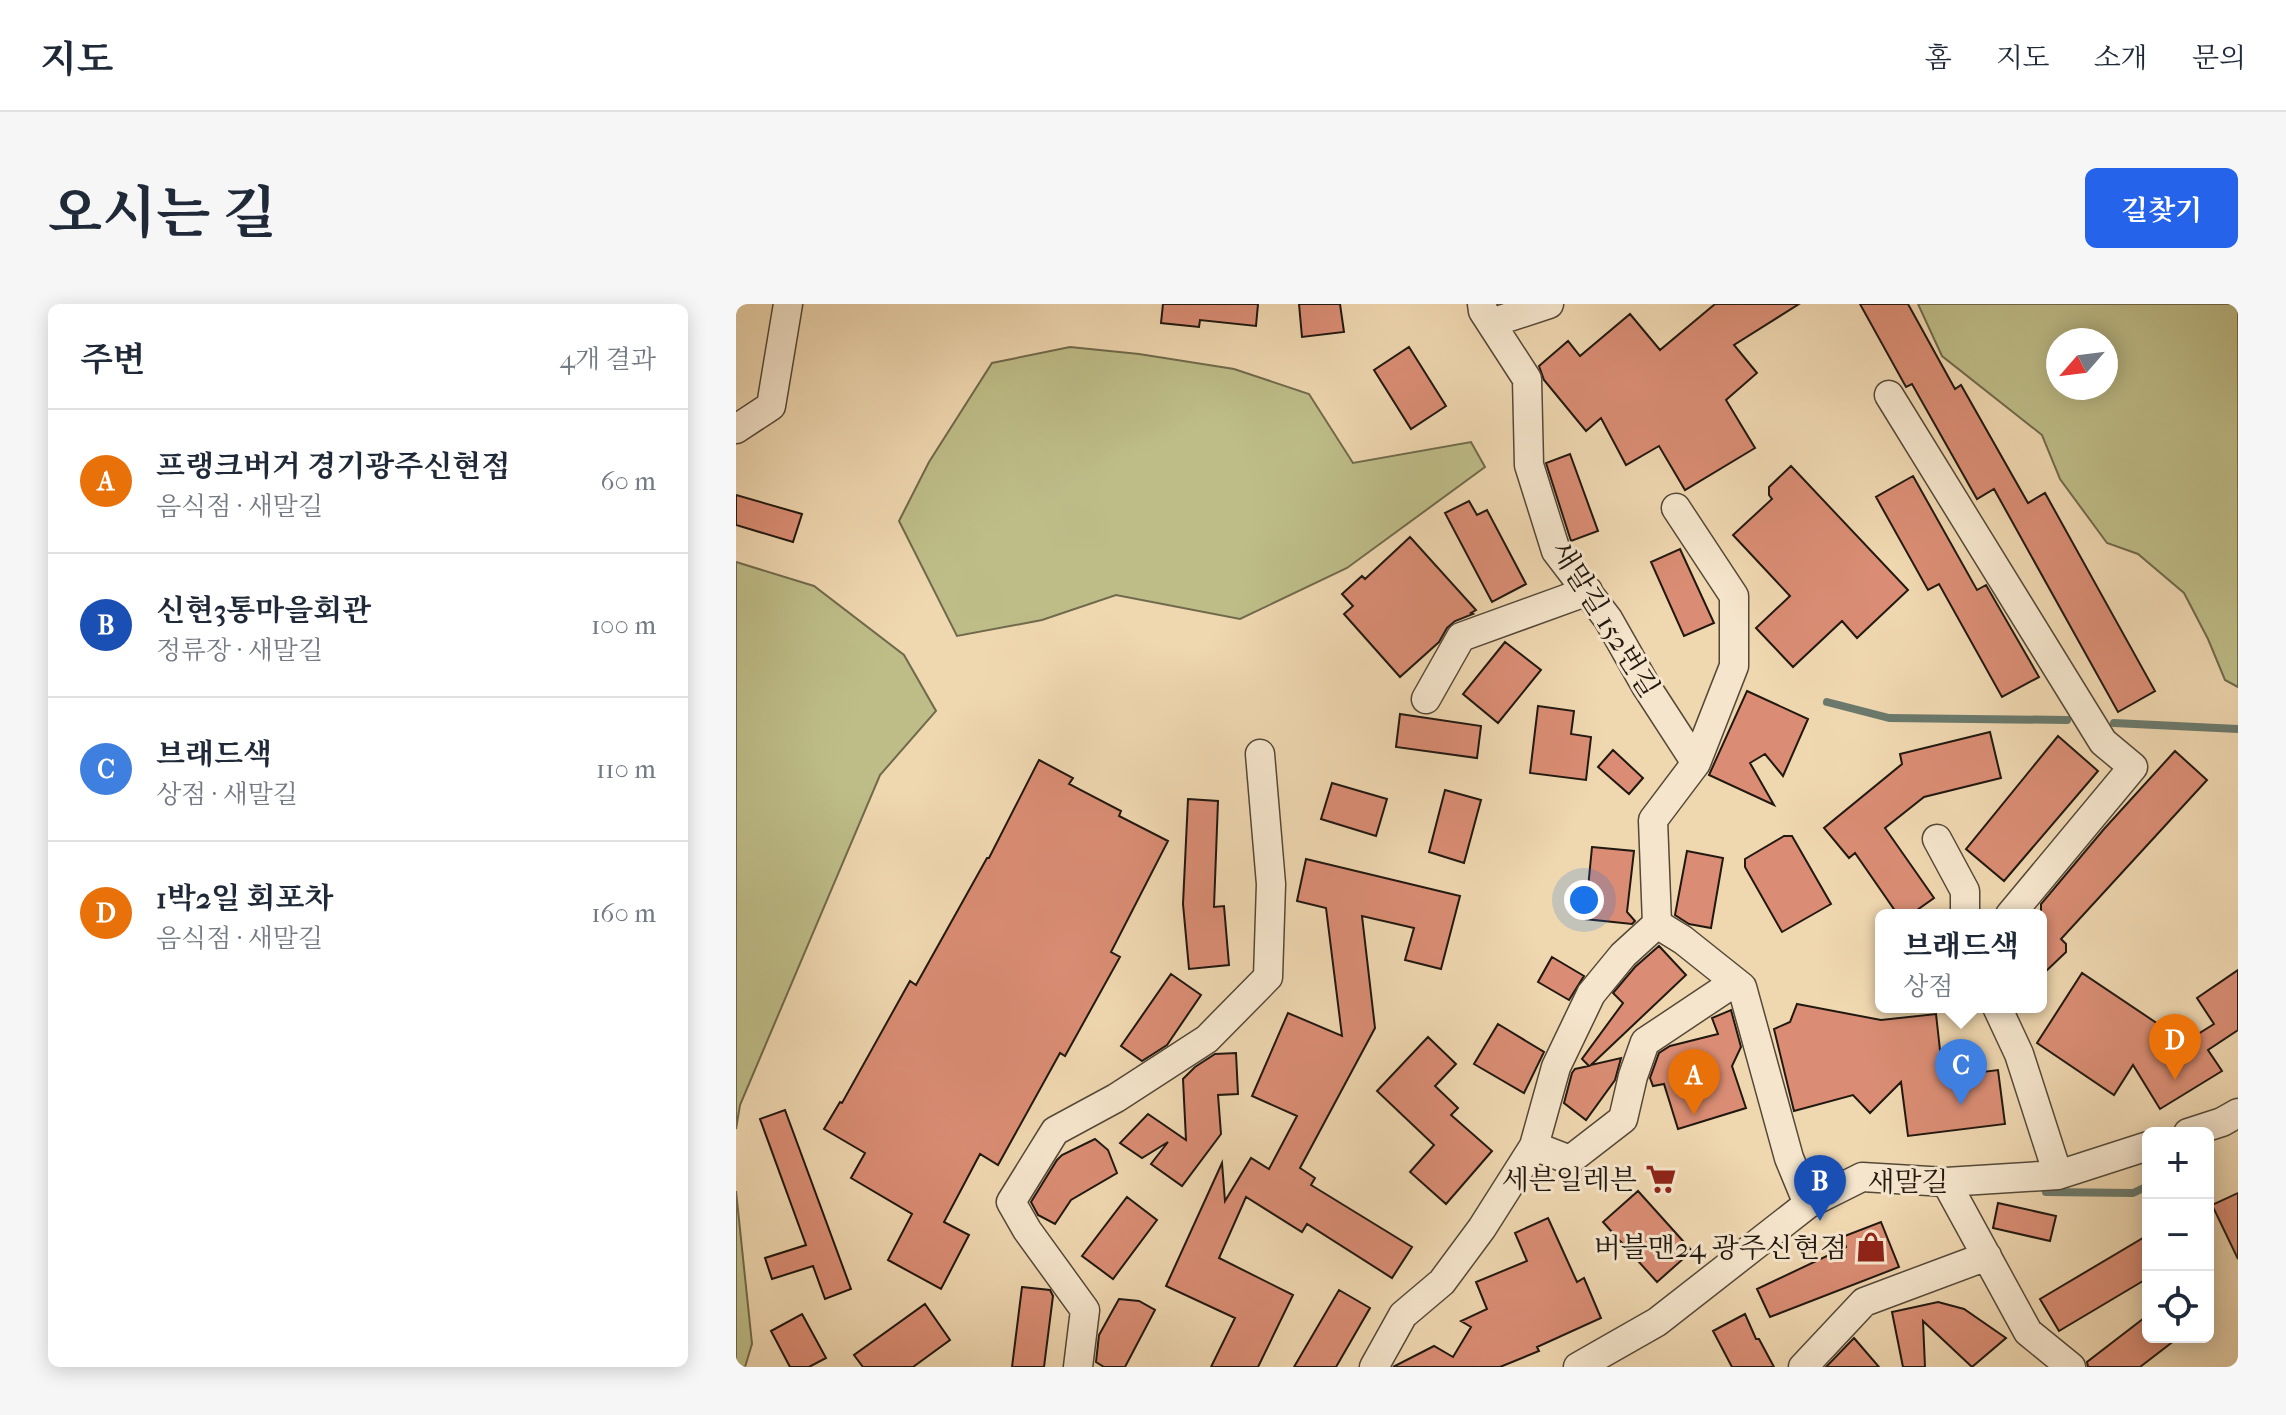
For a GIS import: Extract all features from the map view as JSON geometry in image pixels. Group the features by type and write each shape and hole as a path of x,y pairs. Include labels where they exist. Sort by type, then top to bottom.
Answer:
{"street":[{"path":"736,429 771,406 788,304"},
{"path":"1486,313 1549,304"},
{"name":"새말길 152번길","path":"1486,313 1527,379 1529,465 1556,551 1588,591 1696,763"},
{"path":"1889,395 2103,742 2133,767 2015,909"},
{"path":"1374,1367 1403,1315 1442,1282 1482,1228 1534,1146 1556,1067 1591,994 1623,955 1657,924 1653,820 1696,763 1734,666 1734,596 1676,508"},
{"path":"1426,699 1461,637 1588,591"},
{"path":"1078,1367 1085,1310 1027,1230 1011,1202 1055,1131 1116,1098 1207,1039 1268,977 1271,884 1260,754"},
{"path":"1937,839 1965,891 1965,909"},
{"path":"1657,924 1683,940 1742,987 1789,1158 1808,1204"},
{"path":"1534,1146 1570,1160 1623,1119 1645,1042 1735,982"},
{"path":"2000,1013 2019,1054 2058,1175"},
{"path":"2207,1127 2238,1113"},
{"name":"새말길","path":"1578,1367 1657,1322 1808,1204 1862,1177 1946,1182 2058,1175 2142,1148"},
{"path":"1946,1182 2028,1332 2071,1367"},
{"path":"1803,1367 1864,1302 1987,1256"}],"shaded area":[{"path":"1918,304 2238,304 2238,687 2225,680 2184,593 2138,554 2107,543 2060,479 2042,435 1942,356"},
{"path":"1070,347 1234,369 1309,394 1353,463 1471,442 1485,467 1347,568 1240,619 1116,595 1042,620 957,636 899,521 929,462 992,363"},
{"path":"736,562 814,586 904,655 936,711 880,775 740,1105 736,1129"},
{"path":"736,1191 752,1344 745,1367 736,1366"}],"building":[{"path":"1163,304 1258,304 1256,326 1200,320 1199,327 1161,323"},
{"path":"1299,304 1340,304 1344,332 1302,337"},
{"path":"1715,304 1799,304 1734,345 1757,373 1726,400 1755,448 1685,490 1659,446 1626,465 1601,418 1586,431 1544,380 1539,366 1568,341 1580,356 1630,314 1660,350"},
{"path":"1860,304 1908,304 1955,389 1961,385 2028,503 2045,493 2155,691 2118,712 1994,489 1977,499 1912,384 1906,387"},
{"path":"1409,347 1446,406 1411,429 1374,370"},
{"path":"1570,454 1598,531 1571,541 1546,463"},
{"path":"1791,466 1908,590 1857,638 1842,621 1793,667 1756,628 1790,596 1733,535 1772,499 1769,487"},
{"path":"1913,476 1977,590 1986,585 2039,677 2002,697 1939,584 1928,590 1876,497"},
{"path":"736,495 802,514 793,542 736,525"},
{"path":"1469,501 1477,515 1487,510 1526,584 1492,602 1445,513"},
{"path":"1410,537 1476,610 1447,628 1439,642 1400,677 1344,614 1353,606 1342,594 1362,576 1365,579"},
{"path":"1680,549 1714,623 1684,636 1651,562"},
{"path":"1505,642 1541,670 1498,723 1463,694"},
{"path":"1747,691 1808,719 1783,776 1765,754 1750,763 1774,805 1709,775"},
{"path":"1538,706 1574,711 1571,734 1591,737 1586,780 1530,773"},
{"path":"1400,714 1481,726 1477,758 1396,747"},
{"path":"1990,732 2001,778 1924,797 1885,828 1934,898 1918,909 1894,909 1855,853 1849,858 1824,828 1902,764 1900,754"},
{"path":"2058,736 2098,771 2004,881 1966,849"},
{"path":"1613,750 1643,778 1629,794 1598,767"},
{"path":"2175,751 2207,780 2061,939 2066,944 2066,952 2047,970 2047,909 2041,909 2041,904"},
{"path":"1039,760 1073,778 1069,784 1121,811 1119,816 1168,841 1111,952 1120,957 1065,1056 1060,1053 998,1165 980,1154 944,1222 969,1235 941,1289 888,1260 912,1214 851,1178 865,1153 824,1129 842,1103 910,981 916,985 989,858"},
{"path":"1332,783 1387,799 1376,836 1321,819"},
{"path":"1445,790 1481,800 1464,863 1429,852"},
{"path":"1188,799 1218,801 1214,907 1224,906 1229,965 1189,969 1183,904"},
{"path":"1784,836 1792,836 1831,904 1782,932 1745,867 1745,859"},
{"path":"1592,847 1634,851 1627,912 1635,921 1632,924 1585,919"},
{"path":"1687,851 1723,858 1711,928 1689,924 1675,915"},
{"path":"1306,859 1460,896 1441,969 1405,960 1414,928 1362,916 1375,1028 1300,1168 1315,1178 1311,1185 1412,1247 1392,1278 1307,1224 1302,1232 1246,1197 1219,1258 1293,1295 1258,1367 1211,1367 1235,1318 1166,1286 1222,1163 1225,1201 1251,1158 1269,1169 1297,1116 1252,1096 1288,1013 1342,1036 1326,908 1297,901"},
{"path":"1659,946 1686,975 1591,1065 1621,1058 1615,1080 1586,1120 1564,1103 1572,1073 1575,1069 1589,1066 1582,1059 1623,1003 1613,993 1635,967"},
{"path":"1552,957 1584,976 1569,1000 1538,982"},
{"path":"2238,970 2238,1030 2208,1050 2222,1071 2160,1109 2133,1065 2114,1095 2037,1043 2082,973 2185,1042 2214,1024 2197,998"},
{"path":"1171,974 1201,995 1167,1045 1142,1061 1121,1046"},
{"path":"1797,1004 1881,1020 1936,1014 1943,1077 1998,1070 2005,1124 1908,1136 1901,1082 1870,1113 1853,1095 1794,1111 1774,1029 1790,1022"},
{"path":"1731,1010 1741,1047 1732,1066 1746,1108 1678,1129 1664,1084 1653,1086 1650,1078 1659,1053 1670,1046 1718,1034 1712,1018"},
{"path":"1498,1024 1544,1052 1524,1093 1474,1064"},
{"path":"1428,1037 1456,1064 1435,1086 1458,1108 1451,1115 1492,1151 1446,1204 1410,1172 1434,1145 1377,1091"},
{"path":"1236,1053 1238,1094 1218,1095 1221,1134 1182,1186 1151,1164 1168,1142 1142,1158 1120,1143 1148,1114 1186,1140 1183,1079 1215,1054"},
{"path":"785,1110 851,1289 825,1299 813,1266 772,1279 765,1258 806,1245 760,1119"},
{"path":"1095,1139 1108,1150 1117,1173 1071,1200 1055,1224 1038,1215 1031,1202 1057,1160"},
{"path":"1638,1191 1692,1251 1657,1282 1603,1222"},
{"path":"2238,1193 2238,1259 2214,1209 2214,1204"},
{"path":"1127,1197 1157,1220 1113,1279 1082,1256"},
{"path":"1998,1203 2056,1216 2050,1241 1993,1228"},
{"path":"1548,1218 1577,1282 1584,1278 1601,1318 1537,1347 1539,1351 1500,1367 1393,1367 1434,1346 1453,1357 1471,1327 1461,1321 1487,1309 1476,1282 1527,1261 1515,1233"},
{"path":"1881,1222 1899,1267 1770,1317 1757,1289 1846,1247 1842,1237"},
{"path":"2142,1239 2142,1282 2059,1331 2040,1299"},
{"path":"1022,1287 1050,1290 1053,1296 1044,1367 1012,1367"},
{"path":"1339,1290 1370,1308 1336,1367 1294,1367"},
{"path":"1119,1299 1139,1301 1155,1310 1125,1367 1104,1367 1096,1362 1099,1335"},
{"path":"1938,1302 1964,1309 2006,1338 1972,1367 1923,1321 1925,1367 1903,1367 1892,1312"},
{"path":"925,1304 950,1340 913,1367 863,1367 854,1355"},
{"path":"802,1314 826,1358 809,1367 790,1367 771,1331"},
{"path":"1745,1314 1774,1367 1732,1367 1713,1331"},
{"path":"2142,1320 2142,1343 2171,1343 2140,1367 2088,1367 2087,1362"},
{"path":"1854,1338 1879,1367 1826,1367"}],"waterway":[{"path":"1827,702 1889,718 2067,720"},
{"path":"2114,723 2238,729"},
{"path":"2046,1192 2133,1193 2142,1189"}],"place":[{"name":"1박2일 회포차","path":"2175,1080"},
{"name":"브래드색","path":"1961,1105"},
{"name":"프랭크버거 경기광주신현점","path":"1694,1115"},
{"name":"세븐일레븐","path":"1661,1179"},
{"name":"신현3통마을회관","path":"1820,1221"},
{"name":"버블맨24 광주신현점","path":"1871,1247"}]}
